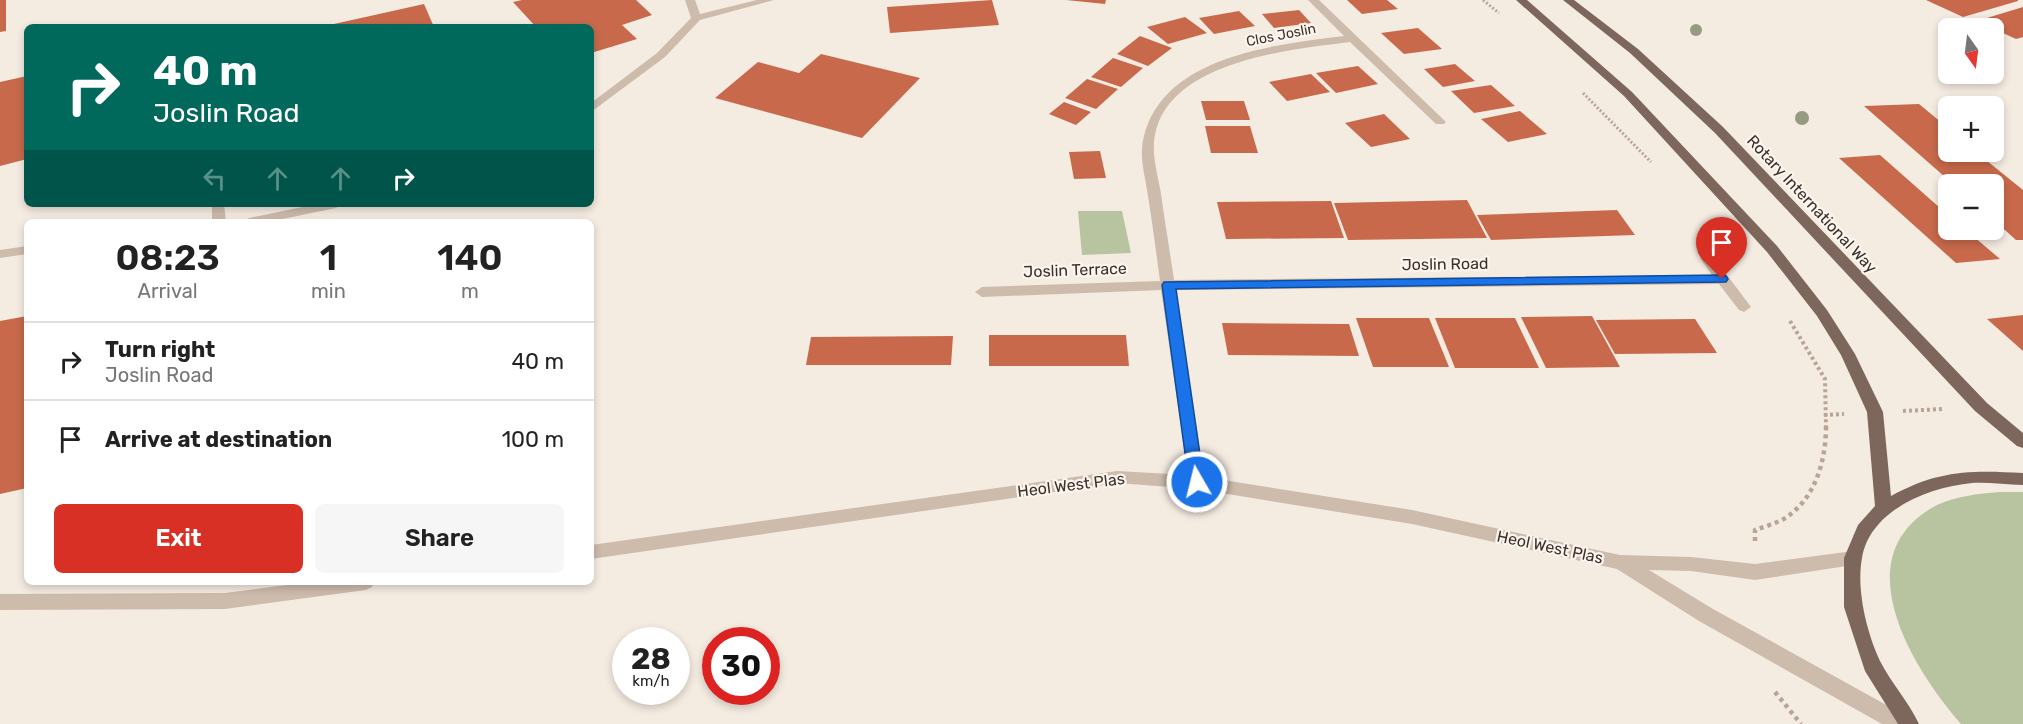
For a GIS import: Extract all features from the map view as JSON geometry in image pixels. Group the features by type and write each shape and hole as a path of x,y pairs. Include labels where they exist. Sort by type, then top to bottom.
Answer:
{"main road":[{"path":"1521,0 1628,94 1772,249 1822,313 1848,354 1875,412 1884,508"},
{"name":"Rotary International Way","path":"1568,0 1634,51 1719,130 1982,407 2023,442"},
{"path":"1909,724 1872,665 1853,607 1853,558 1864,530 1884,508 1922,487 1972,477 2023,479"}],"street":[{"path":"690,0 696,18"},
{"path":"594,108 661,55 696,18 769,0"},
{"name":"Clos Joslin","path":"1313,0 1440,122"},
{"name":"Clos Joslin","path":"1169,285 1148,152 1155,117 1178,92 1203,74 1235,60 1271,49 1353,38"},
{"path":"263,219 320,207"},
{"path":"0,254 24,250"},
{"path":"1707,258 1744,307"},
{"name":"Joslin Road","path":"1169,285 1722,279"},
{"path":"1169,285 1197,482"},
{"name":"Joslin Terrace","path":"982,292 1169,285"},
{"name":"Heol West Plas","path":"594,552 1117,477 1197,482 1412,517 1620,562 1691,564 1755,572 1853,558"},
{"name":"Heol West Plas","path":"1620,562 1771,652 1901,724"},
{"path":"0,602 225,601 344,585"}],"path":[{"path":"1483,0 1501,15"},
{"path":"1578,87 1652,164"},
{"path":"1755,572 1755,530 1783,519 1810,495 1826,451 1825,379 1784,311"},
{"path":"1824,415 1982,407"},
{"path":"1771,652 1767,667 1761,676 1792,710 1801,724"}],"green space":[{"path":"1078,211 1122,211 1131,253 1082,255"},
{"path":"1999,492 2023,492 2023,724 1961,724 1923,673 1907,643 1895,612 1890,582 1894,552 1909,526 1937,505 1959,497"}],"building":[{"path":"0,0 6,0 6,31 0,32"},
{"path":"522,0 636,0 652,15 622,25 637,39 594,52 594,24 533,24 513,2"},
{"path":"992,0 999,25 890,33 887,7"},
{"path":"1066,0 1106,0 1105,4"},
{"path":"1347,0 1387,0 1398,9 1362,14"},
{"path":"1926,0 2018,0 2018,1 1963,17"},
{"path":"424,4 433,24 334,24"},
{"path":"2023,7 2023,37 2016,39 2004,33 2004,18 1987,18"},
{"path":"1299,10 1311,23 1274,28 1262,14"},
{"path":"1239,11 1255,26 1214,34 1199,18"},
{"path":"1185,17 1207,33 1168,44 1147,27"},
{"path":"1418,28 1442,49 1404,54 1381,33"},
{"path":"1140,36 1172,48 1148,66 1117,54"},
{"path":"821,54 920,78 862,138 715,98 758,62 799,73"},
{"path":"1113,58 1143,68 1121,87 1091,77"},
{"path":"1455,64 1475,81 1443,87 1424,69"},
{"path":"1358,66 1378,84 1336,93 1316,73"},
{"path":"1311,74 1330,92 1287,101 1269,82"},
{"path":"24,77 24,160 0,166 0,82"},
{"path":"1087,79 1118,89 1096,109 1065,98"},
{"path":"1491,85 1515,106 1474,113 1451,91"},
{"path":"1201,101 1244,101 1250,120 1206,120"},
{"path":"1064,102 1091,112 1076,125 1049,114"},
{"path":"1919,104 1938,120 1938,162 1988,162 2003,174 1942,174 1864,106"},
{"path":"1520,111 1547,134 1508,142 1481,119"},
{"path":"1384,114 1410,139 1371,147 1345,123"},
{"path":"1205,126 1250,126 1258,153 1211,153"},
{"path":"1100,151 1106,178 1074,179 1069,152"},
{"path":"1880,155 1938,206 1938,240 1978,240 2000,259 1956,263 1839,158"},
{"path":"2004,175 2023,190 2023,240 2016,240 2004,229"},
{"path":"1467,200 1487,238 1348,240 1334,203"},
{"path":"1331,201 1344,238 1226,239 1217,202"},
{"path":"1617,210 1635,235 1491,240 1477,215"},
{"path":"2023,315 2023,351 1987,319"},
{"path":"1592,316 1620,367 1546,368 1521,317"},
{"path":"24,317 24,489 0,494 0,321"},
{"path":"1356,318 1429,318 1449,367 1373,367"},
{"path":"1435,318 1515,318 1539,368 1455,368"},
{"path":"1695,319 1717,353 1615,354 1596,320"},
{"path":"1222,323 1349,324 1359,356 1228,355"},
{"path":"989,335 1126,335 1129,366 989,366"},
{"path":"953,336 951,365 806,365 811,337"}],"route":[{"path":"1197,482 1169,285 1722,279"}]}
